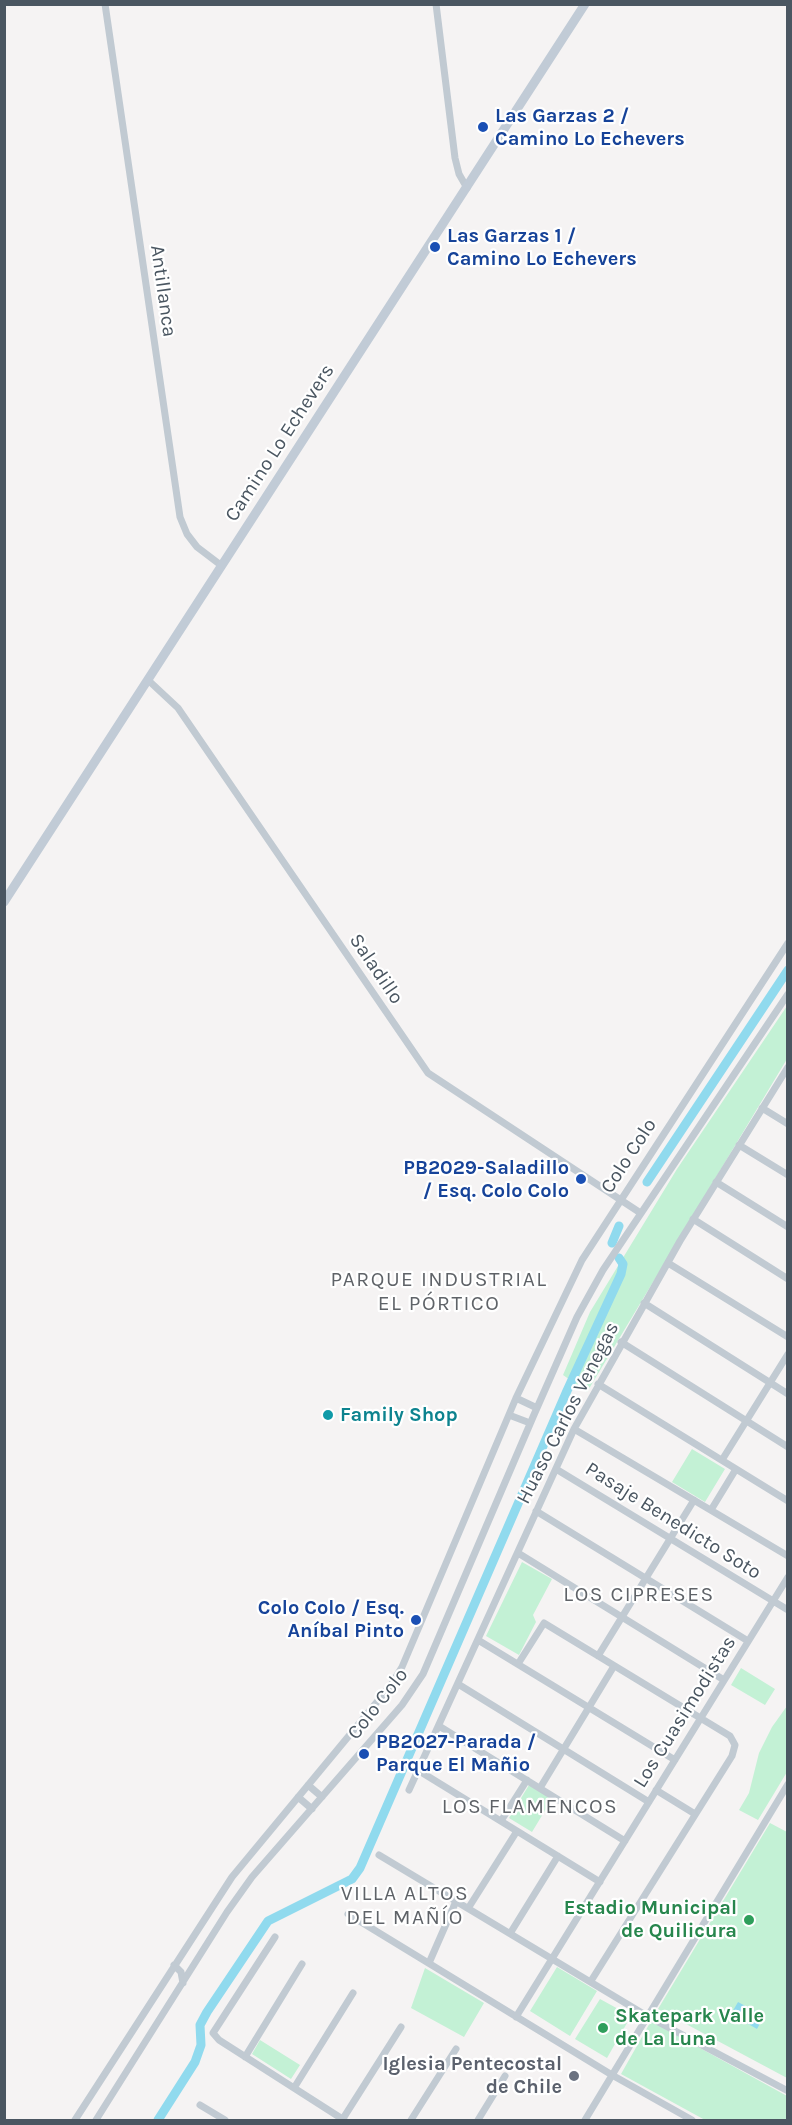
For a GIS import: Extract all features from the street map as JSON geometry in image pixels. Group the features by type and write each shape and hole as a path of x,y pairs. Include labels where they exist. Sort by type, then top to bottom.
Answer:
{"main road":[{"name":"Camino Lo Echevers","path":"4,902 585,4"}],"street":[{"name":"Antillanca","path":"105,4 180,517 187,534 197,547 222,566"},
{"path":"436,4 454,158 467,188"},
{"name":"Saladillo","path":"148,680 178,708 428,1073 639,1212"},
{"name":"Colo Colo","path":"75,2121 232,1877 391,1685 402,1667 516,1398 582,1260 788,943"},
{"name":"Colo Colo","path":"96,2121 227,1912 252,1877 402,1705 423,1674 530,1423 578,1317 639,1212 788,994"},
{"name":"Huaso Carlos Venegas","path":"409,1790 574,1429 621,1342 693,1219 787,1070"},
{"path":"762,1108 788,1124"},
{"path":"739,1145 788,1175"},
{"path":"717,1182 788,1227"},
{"path":"693,1219 788,1279"},
{"path":"668,1263 788,1337"},
{"path":"644,1303 788,1394"},
{"path":"621,1342 788,1447"},
{"path":"722,1460 788,1354"},
{"path":"598,1384 788,1501"},
{"path":"516,1398 537,1408"},
{"path":"509,1414 530,1423"},
{"path":"574,1429 788,1556"},
{"name":"Pasaje Benedicto Soto","path":"556,1469 788,1610"},
{"path":"711,1510 736,1469"},
{"path":"598,1656 694,1500"},
{"path":"536,1511 748,1641"},
{"path":"518,1553 724,1680"},
{"name":"Los Cuasimodistas","path":"516,2017 788,1577"},
{"path":"518,1664 544,1623 730,1736 735,1745 732,1756 591,1981"},
{"path":"478,1640 675,1760"},
{"path":"540,1788 614,1666"},
{"path":"458,1684 649,1802"},
{"path":"439,1726 625,1841"},
{"path":"417,1769 600,1882"},
{"path":"501,1821 526,1780"},
{"path":"585,2121 788,1784"},
{"path":"308,1785 322,1797"},
{"path":"656,1790 694,1814"},
{"path":"298,1797 312,1809"},
{"path":"470,1907 517,1831"},
{"path":"379,1855 457,1899 647,2016 788,2091"},
{"path":"511,1932 558,1856"},
{"path":"429,1963 457,1899"},
{"path":"348,1914 612,2075 692,2121"},
{"path":"275,1937 213,2033 219,2040 343,2120 401,2027"},
{"path":"245,2056 302,1964"},
{"path":"174,1965 181,1972 183,1983"},
{"path":"294,2088 353,1993"},
{"path":"411,2121 456,2049"},
{"path":"478,2121 505,2076"},
{"path":"200,2105 225,2121"}],"green space":[{"path":"787,1006 787,1059 587,1392 563,1375 590,1312 677,1169"},
{"path":"692,1449 725,1469 705,1502 672,1482"},
{"path":"522,1562 552,1579 533,1615 536,1622 519,1655 486,1636"},
{"path":"741,1668 775,1689 765,1705 731,1685"},
{"path":"787,1706 787,1772 758,1820 739,1810 749,1793 759,1753 772,1727"},
{"path":"529,1785 552,1799 532,1832 509,1818"},
{"name":"Estadio Municipal de Quilicura","path":"770,1823 787,1832 787,2078 658,2009"},
{"path":"557,1967 597,1991 570,2036 530,2011"},
{"path":"425,1968 484,2003 464,2037 411,2008"},
{"name":"Skatepark Valle de La Luna","path":"600,1999 631,2016 607,2058 575,2039"},
{"path":"651,2021 787,2096 787,2120 705,2120 621,2074"},
{"path":"260,2040 300,2065 291,2079 252,2054"}],"water":[{"path":"738,2002 764,2016 757,2029 731,2014"}],"waterway":[{"path":"647,1182 788,970"},
{"path":"612,1243 619,1226"},
{"path":"158,2120 195,2062 201,2045 200,2025 207,2012 268,1921 352,1879 360,1868 566,1393 621,1274 623,1264 619,1258"}],"place":[{"name":"Las Garzas 2 / Camino Lo Echevers","path":"483,127"},
{"name":"Las Garzas 1 / Camino Lo Echevers","path":"435,247"},
{"name":"PB2029-Saladillo / Esq. Colo Colo","path":"581,1179"},
{"name":"Family Shop","path":"328,1415"},
{"name":"Colo Colo / Esq. Aníbal Pinto","path":"416,1620"},
{"name":"PB2027-Parada / Parque El Mañio","path":"364,1754"},
{"name":"Estadio Municipal de Quilicura","path":"749,1920"},
{"name":"Skatepark Valle de La Luna","path":"603,2028"},
{"name":"Iglesia Pentecostal de Chile","path":"574,2076"}],"district":[{"name":"PARQUE INDUSTRIAL EL PÓRTICO","path":"439,1292"},
{"name":"LOS CIPRESES","path":"639,1595"},
{"name":"LOS FLAMENCOS","path":"530,1807"},
{"name":"VILLA ALTOS DEL MAÑÍO","path":"405,1906"}]}
